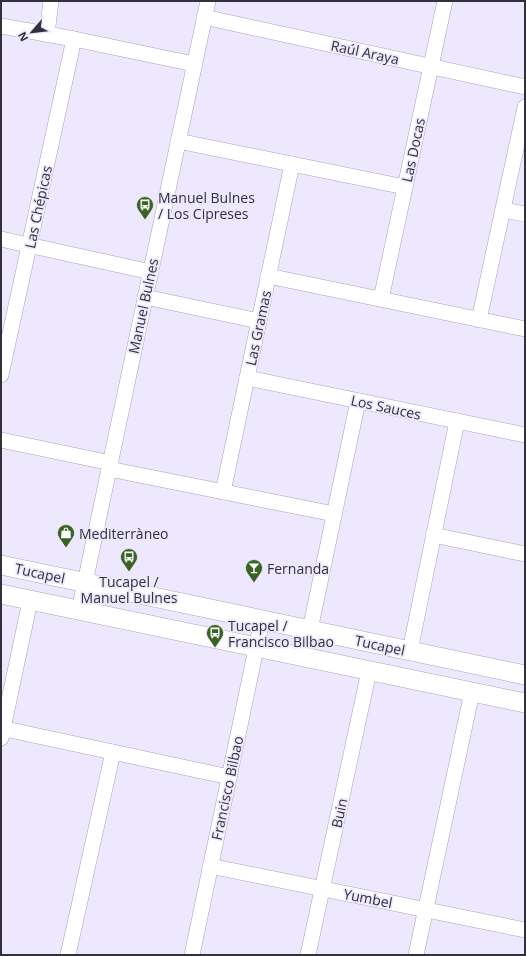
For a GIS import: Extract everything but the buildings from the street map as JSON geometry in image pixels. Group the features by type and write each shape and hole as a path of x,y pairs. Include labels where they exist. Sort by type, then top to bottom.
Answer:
{"main road":[{"name":"Tucapel","path":"1,565 525,676"},
{"name":"Tucapel","path":"1,594 525,703"}],"street":[{"path":"47,34 51,1"},
{"name":"Manuel Bulnes","path":"79,611 208,1"},
{"name":"Las Docas","path":"381,300 445,1"},
{"name":"Raúl Araya","path":"204,17 525,87"},
{"path":"1,26 74,39 194,64"},
{"name":"Las Chépicas","path":"1,375 3,352 30,245 74,39"},
{"path":"479,320 525,107"},
{"path":"178,141 405,187"},
{"name":"Las Gramas","path":"223,492 292,164"},
{"path":"503,210 525,214"},
{"path":"1,239 151,272"},
{"path":"268,276 525,329"},
{"path":"145,297 259,321"},
{"name":"Los Sauces","path":"247,378 525,435"},
{"path":"310,630 358,401"},
{"path":"410,651 457,421"},
{"path":"1,440 223,492 334,514"},
{"path":"433,535 525,554"},
{"path":"30,601 2,732 113,752 229,777"},
{"name":"Francisco Bilbao","path":"192,955 262,620"},
{"name":"Buin","path":"308,955 368,671"},
{"path":"416,955 472,692"},
{"path":"68,955 113,752"},
{"name":"Yumbel","path":"210,866 525,930"}],"place":[{"name":"Manuel Bulnes / Los Cipreses","path":"145,220"},
{"name":"Mediterràneo","path":"66,548"},
{"name":"Tucapel / Manuel Bulnes","path":"129,572"},
{"name":"Fernanda","path":"254,583"},
{"name":"Tucapel / Francisco Bilbao","path":"215,648"}]}
